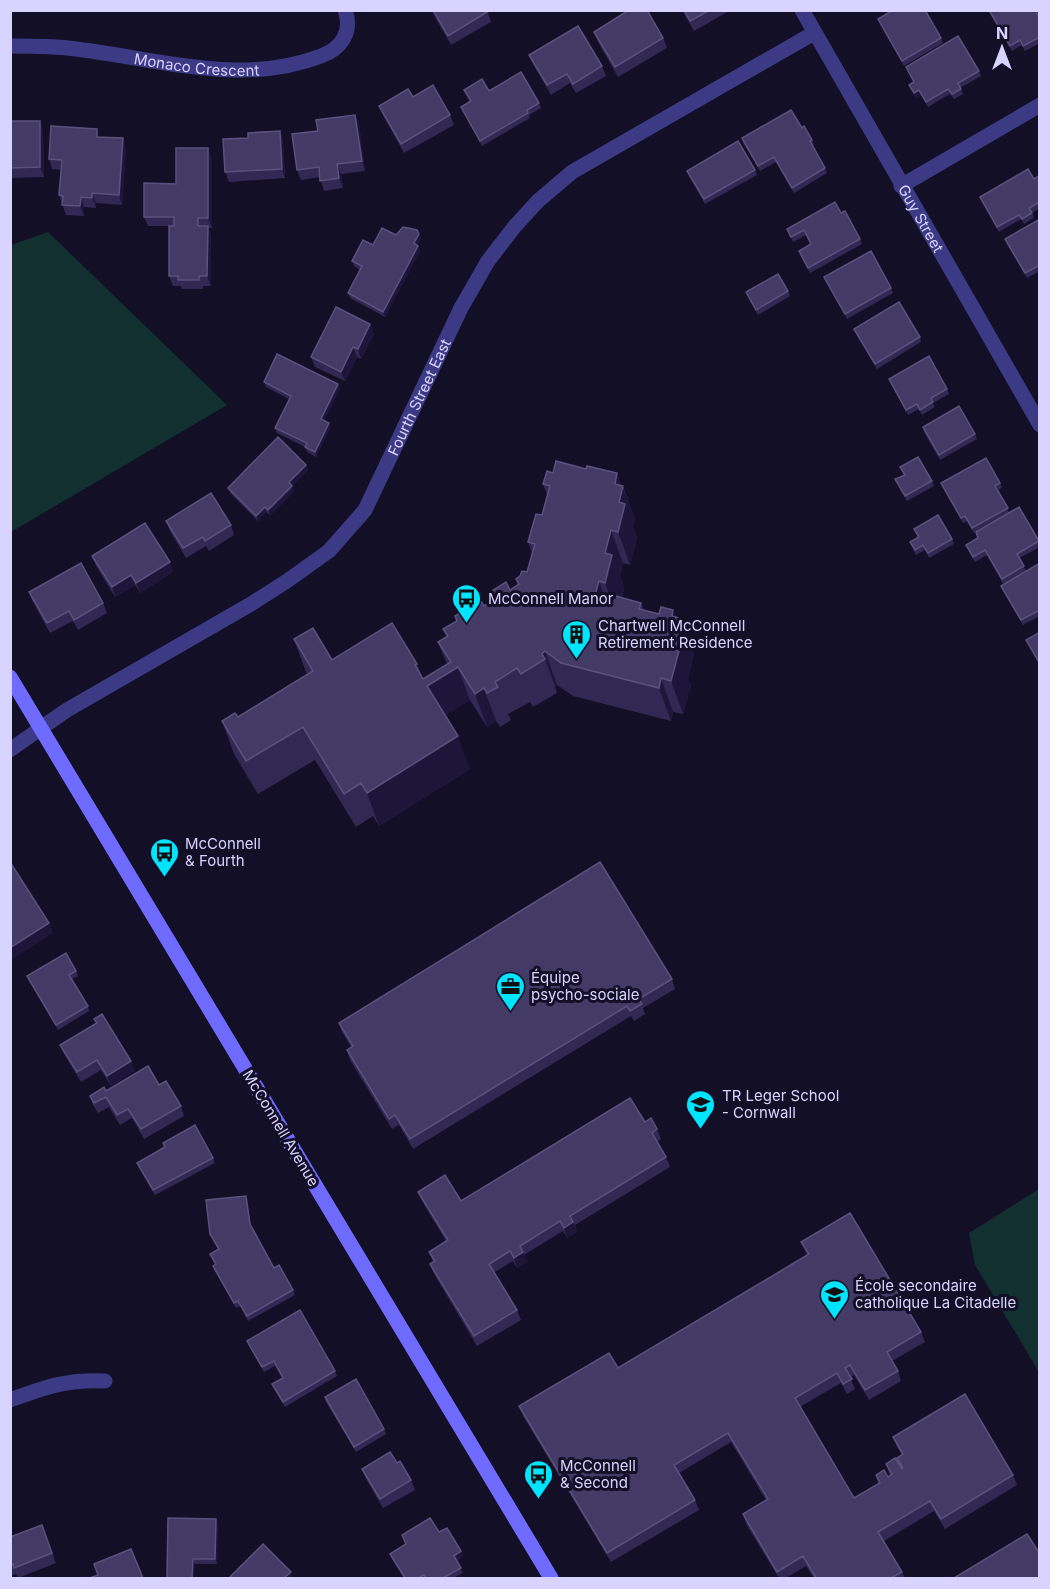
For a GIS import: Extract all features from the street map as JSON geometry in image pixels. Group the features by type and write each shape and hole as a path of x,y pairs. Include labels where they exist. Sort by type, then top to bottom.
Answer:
{"main road":[{"name":"McConnell Avenue","path":"10,677 551,1578"}],"street":[{"name":"Monaco Crescent","path":"10,46 82,49 216,70 265,70 297,64 338,48 347,33 348,17 345,10"},
{"name":"Guy Street","path":"802,10 1040,425"},
{"name":"Fourth Street East","path":"10,750 67,710 269,592 329,551 365,510 461,308 488,261 538,201 572,172 814,33"},
{"path":"901,186 1040,105"},
{"path":"10,1400 51,1385 84,1380 105,1382"}],"green space":[{"path":"48,232 227,405 11,532 11,245"},
{"path":"1039,1189 1039,1372 975,1265 969,1233"}],"building":[{"path":"433,10 486,10 487,12 448,36"},
{"path":"629,10 647,10 663,38 615,67 594,32"},
{"path":"684,10 710,10 690,21"},
{"path":"893,10 925,10 941,38 902,61 878,19"},
{"path":"989,10 1035,10 1040,18 1040,37 1023,46 1020,40 1010,46"},
{"path":"578,26 602,66 573,84 567,74 547,85 529,55"},
{"path":"958,36 979,71 958,83 961,89 952,94 948,89 926,102 919,90 914,93 909,85 914,82 906,67"},
{"path":"521,72 539,103 527,110 528,113 480,141 461,107 471,101 464,90 482,79 489,91"},
{"path":"433,85 450,115 401,144 379,106 408,89 413,97"},
{"path":"791,110 802,128 804,126 825,168 792,188 774,157 758,166 742,138"},
{"path":"355,115 362,161 337,164 339,178 320,181 319,167 297,170 292,134 318,131 316,120"},
{"path":"11,121 40,121 40,167 10,168"},
{"path":"51,126 97,129 97,137 123,138 119,195 92,193 92,198 81,197 80,206 62,205 63,196 59,195 62,160 49,159"},
{"path":"280,131 282,169 225,172 223,139 248,138 248,133"},
{"path":"738,141 755,170 704,199 687,171"},
{"path":"176,148 208,148 208,218 198,218 198,226 208,226 207,276 199,276 199,280 178,280 178,276 169,276 169,226 174,226 174,217 144,217 144,183 176,184"},
{"path":"1028,169 1034,179 1040,175 1040,202 1029,208 1032,213 1022,219 1019,215 997,227 980,197"},
{"path":"835,202 841,213 845,211 860,239 808,268 799,251 811,244 804,230 791,237 787,229"},
{"path":"1040,219 1040,265 1025,273 1005,239"},
{"path":"403,227 417,230 419,234 414,243 418,246 383,312 348,293 362,266 352,261 363,240 373,245 382,228 396,235"},
{"path":"871,251 891,288 845,314 824,277"},
{"path":"778,274 788,291 756,310 746,292"},
{"path":"899,302 920,337 875,364 854,329"},
{"path":"336,307 370,324 358,349 353,347 341,372 311,357"},
{"path":"277,354 338,384 321,419 329,423 315,452 305,447 307,443 275,428 291,396 264,382"},
{"path":"929,356 947,389 931,398 933,402 920,410 917,404 906,410 889,379"},
{"path":"959,406 975,434 939,455 923,427"},
{"path":"278,437 306,465 289,482 292,486 268,510 265,507 256,516 228,488"},
{"path":"918,457 932,481 905,496 895,479 905,475 900,467"},
{"path":"986,458 1000,483 995,486 1008,508 972,528 965,516 961,518 941,483"},
{"name":"Chartwell McConnell Retirement Residence","path":"556,461 586,469 587,466 617,473 615,484 623,486 619,502 625,504 618,532 611,530 605,553 612,555 605,583 599,581 593,602 599,603 600,599 611,601 612,595 641,603 639,609 659,614 661,607 673,610 672,616 682,619 675,650 679,651 671,681 661,678 659,688 561,663 545,651 542,654 545,659 521,674 517,668 495,682 498,687 487,693 484,688 475,694 458,667 427,686 458,736 367,793 361,783 344,794 303,727 246,761 222,721 235,713 238,717 313,671 294,639 313,628 332,660 392,623 417,664 415,665 423,679 451,662 438,642 448,636 443,629 457,621 455,616 480,600 484,606 495,599 490,592 506,582 510,590 519,584 516,579 522,571 527,572 535,544 528,542 536,514 542,515 550,486 543,484 547,471 553,473"},
{"path":"211,493 231,525 205,541 203,537 183,548 166,521"},
{"path":"1019,507 1039,541 1017,554 1024,566 1002,579 985,550 973,557 966,545 978,538 976,532"},
{"path":"938,515 952,539 928,553 923,545 915,550 910,542 919,537 914,529"},
{"path":"145,523 170,562 136,583 131,575 112,587 92,556"},
{"path":"81,563 103,603 74,620 69,611 47,623 29,592"},
{"path":"1040,563 1040,610 1021,620 1001,586"},
{"path":"1040,632 1040,664 1026,640"},
{"path":"10,862 49,923 10,948"},
{"name":"Équipe psycho-sociale","path":"600,862 672,979 639,999 642,1004 630,1011 627,1006 410,1139 395,1115 389,1119 347,1050 353,1046 339,1023"},
{"path":"66,953 76,971 69,975 88,1006 56,1025 27,976"},
{"path":"102,1014 131,1061 107,1076 97,1060 77,1072 60,1045 97,1023 94,1019"},
{"path":"148,1066 159,1085 166,1081 181,1106 141,1129 128,1109 117,1115 106,1097 94,1103 90,1096 104,1087 106,1091"},
{"path":"630,1098 645,1122 651,1118 657,1129 652,1133 666,1157 570,1216 573,1222 564,1228 560,1221 520,1246 523,1252 514,1258 510,1251 489,1264 517,1310 474,1336 430,1264 435,1261 429,1252 448,1240 418,1192 445,1175 461,1201"},
{"path":"195,1125 213,1158 153,1190 137,1163 165,1147 163,1143"},
{"path":"246,1196 250,1224 274,1268 279,1265 293,1290 247,1316 238,1301 234,1303 213,1266 216,1264 210,1254 219,1249 210,1234 206,1200"},
{"path":"850,1213 921,1332 887,1352 898,1371 865,1390 850,1365 845,1368 852,1379 843,1384 837,1373 795,1398 854,1498 880,1483 876,1475 884,1470 888,1477 892,1474 886,1464 895,1458 903,1468 897,1458 903,1454 893,1437 965,1394 1013,1475 941,1519 930,1501 878,1532 902,1572 891,1578 816,1578 803,1556 777,1572 743,1514 768,1499 728,1433 674,1465 695,1500 607,1553 519,1406 609,1353 618,1368 809,1254 801,1242"},
{"path":"300,1310 335,1371 283,1402 272,1384 283,1378 274,1361 262,1367 247,1341"},
{"path":"356,1379 384,1429 354,1447 325,1397"},
{"path":"390,1452 397,1463 400,1461 411,1480 380,1499 362,1469"},
{"path":"168,1518 216,1519 215,1559 193,1559 192,1578 167,1578"},
{"path":"430,1518 439,1532 447,1528 461,1551 454,1556 461,1568 443,1578 426,1578 424,1575 418,1578 405,1578 390,1554 406,1544 402,1535"},
{"path":"42,1525 52,1553 14,1568 13,1564 10,1565 10,1537"},
{"path":"1027,1534 1040,1554 1040,1578 954,1578"},
{"path":"263,1544 291,1572 284,1578 229,1578"},
{"path":"131,1549 143,1578 90,1578 98,1575 94,1564"}],"place":[{"name":"McConnell Manor","path":"467,624"},
{"name":"Chartwell McConnell Retirement Residence","path":"577,660"},
{"name":"McConnell & Fourth","path":"164,878"},
{"name":"Équipe psycho-sociale","path":"510,1012"},
{"name":"TR Leger School - Cornwall","path":"701,1130"},
{"name":"École secondaire catholique La Citadelle","path":"834,1320"},
{"name":"McConnell & Second","path":"539,1500"}]}
